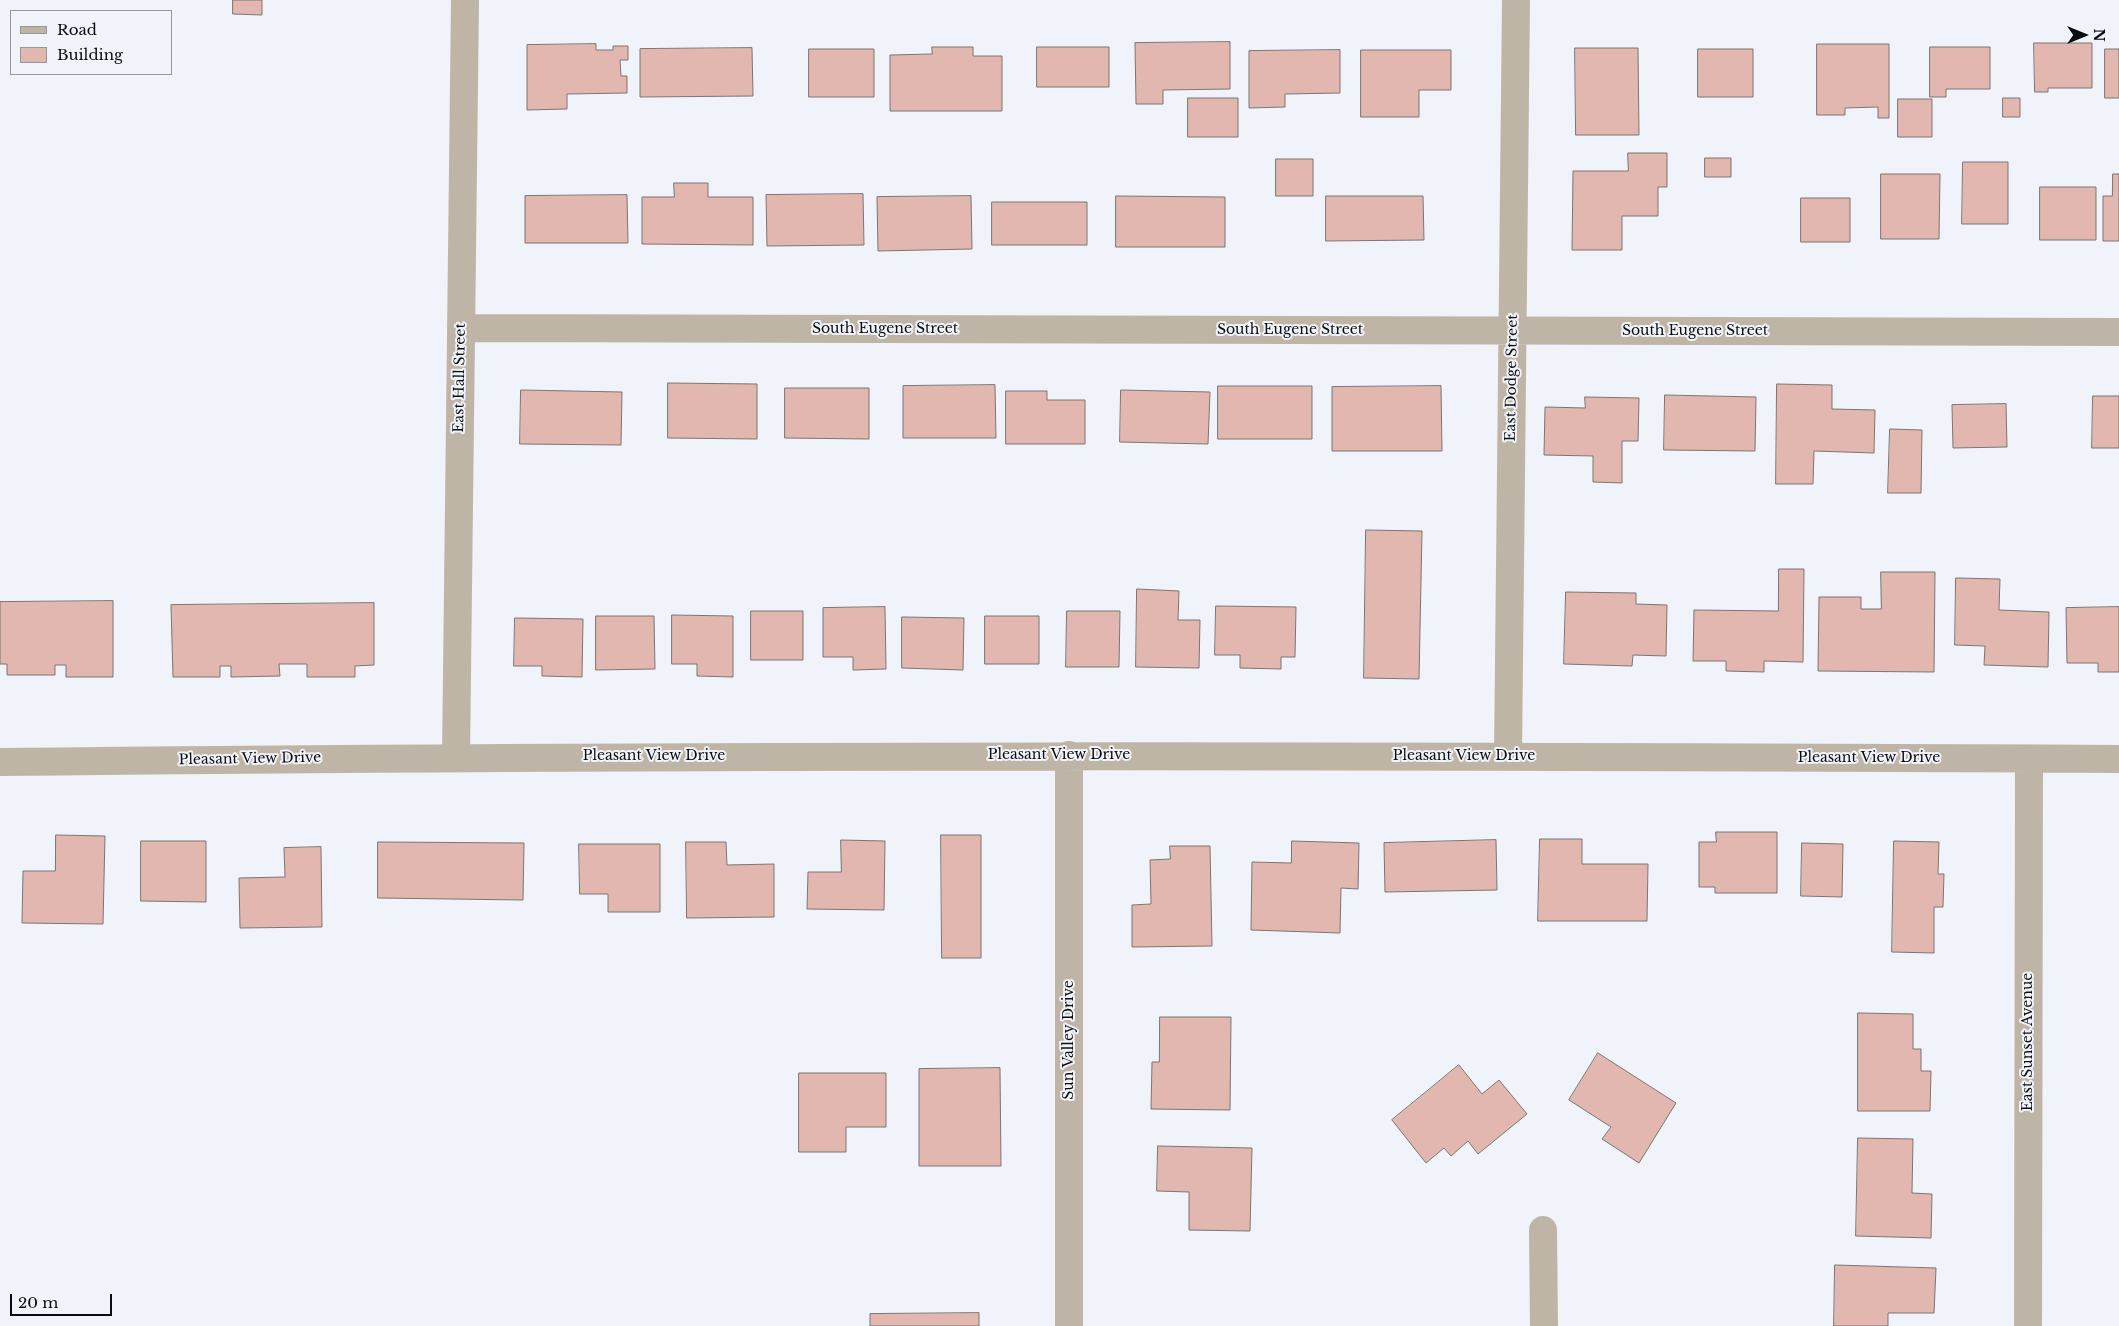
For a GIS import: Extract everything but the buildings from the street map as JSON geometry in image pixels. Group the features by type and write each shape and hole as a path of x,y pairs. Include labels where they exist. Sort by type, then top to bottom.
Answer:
{"street":[{"name":"East Hall Street","path":"456,757 464,0"},
{"name":"East Dodge Street","path":"1508,756 1516,0"},
{"name":"South Eugene Street","path":"461,328 2119,332"},
{"name":"Pleasant View Drive","path":"0,762 456,757 1069,755 2119,759"},
{"name":"Sun Valley Drive","path":"1069,755 1069,1326"},
{"name":"East Sunset Avenue","path":"2028,1326 2029,759"},
{"path":"1544,1230 1544,1326"}]}
